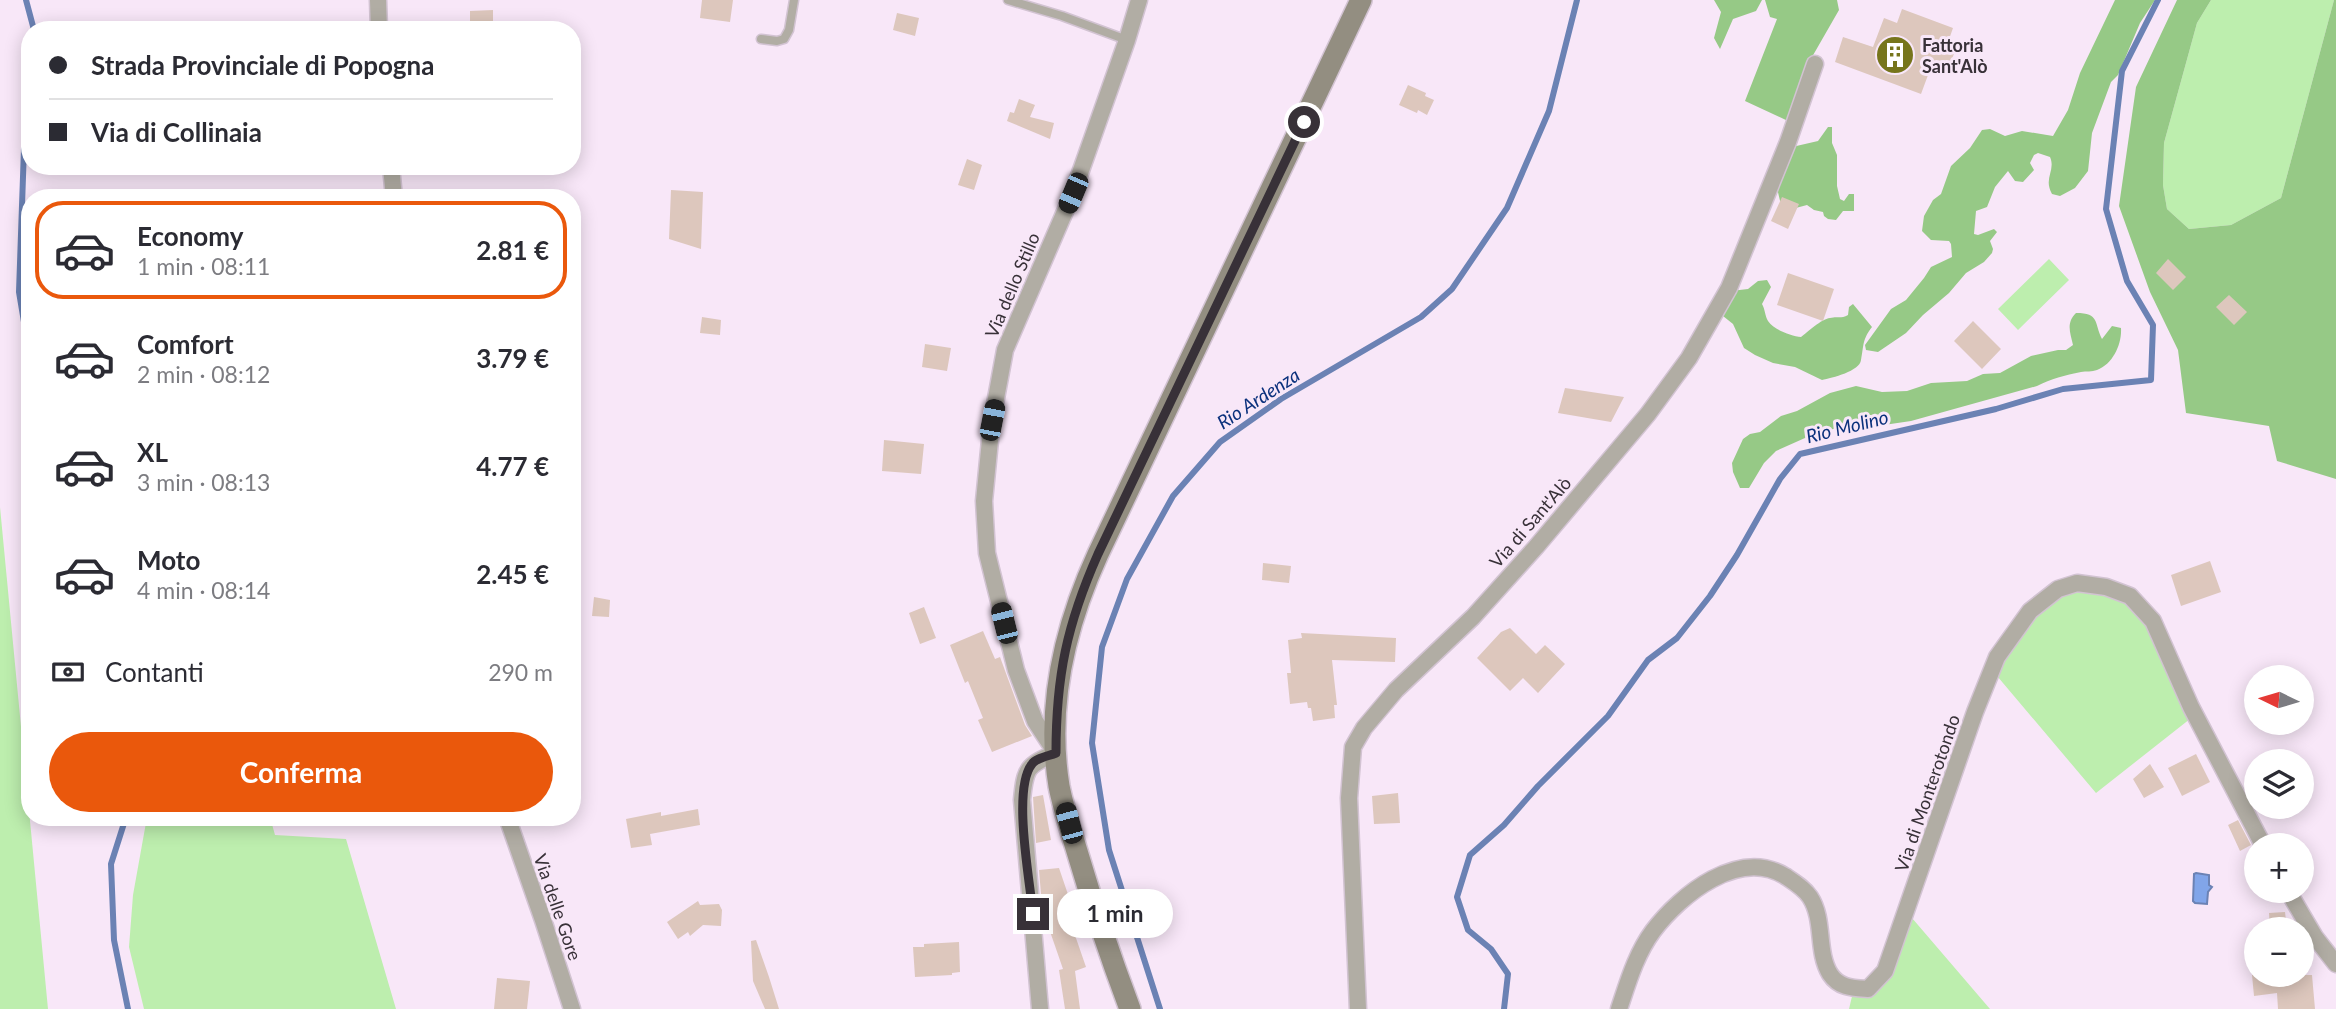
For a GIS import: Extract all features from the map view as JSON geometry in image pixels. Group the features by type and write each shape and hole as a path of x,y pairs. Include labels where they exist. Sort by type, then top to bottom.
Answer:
{"main road":[{"path":"1130,1009 1095,913 1059,787 1056,753 1058,681 1062,661 1080,597 1092,567 1361,0"}],"street":[{"path":"378,0 379,21"},
{"name":"Via dello Stillo","path":"1056,753 1035,721 1016,670 987,553 984,501 992,420 1005,350 1073,193 1139,0"},
{"name":"Via di Sant'Alò","path":"1358,1009 1349,798 1353,747 1364,728 1396,691 1473,617 1535,547 1639,424 1689,358 1729,288 1788,142 1815,64"},
{"name":"Via di Monterotondo","path":"1619,1009 1636,960 1653,931 1679,903 1698,888 1719,877 1739,869 1754,867 1776,871 1796,883 1809,896 1817,911 1823,956 1831,976 1846,988 1868,989 1885,971 1975,712 1997,657 2030,611 2058,589 2077,583 2106,587 2130,596 2153,621 2191,707 2257,833"},
{"path":"1040,1009 1021,800 1024,780 1033,762 1056,753"},
{"name":"Via delle Gore","path":"510,826 572,1009"},
{"path":"2295,903 2315,937 2336,964"}],"lane":[{"path":"761,38 777,41 784,39 789,30 794,0"},
{"path":"1008,0 1127,40"}],"green space":[{"path":"1714,0 1762,0 1756,11 1733,19 1720,49 1714,38 1721,12"},
{"path":"1765,0 1837,0 1839,10 1812,57 1788,121 1745,101 1777,19 1770,17"},
{"path":"2115,0 2155,0 2140,23 2118,75 2111,82 2092,133 2088,171 2075,188 2060,196 2052,194 2050,188 2050,157 2038,153 2034,155 2030,163 2034,170 2023,182 2015,181 2008,171 1995,187 1987,207 1976,211 1974,234 1994,229 1997,232 1990,241 1992,253 1984,262 1966,273 1949,293 1906,333 1878,352 1866,350 1865,345 1891,309 1906,300 1931,267 1952,257 1949,241 1931,240 1922,231 1924,216 1933,200 1941,194 1951,166 1970,148 1982,130 1990,129 2005,136 2022,131 2053,136 2068,110 2080,73"},
{"path":"2177,0 2211,0 2197,23 2164,143 2163,185 2167,209 2189,229 2231,225 2281,198 2336,0 2336,479 2277,461 2269,426 2186,413 2178,350 2150,292 2119,206 2136,87"},
{"path":"2211,0 2334,0 2281,198 2231,225 2189,229 2167,209 2163,185 2164,143 2197,23"},
{"path":"1828,127 1832,127 1832,143 1837,155 1837,186 1840,199 1844,201 1849,194 1854,194 1854,211 1843,211 1836,220 1828,219 1823,212 1807,205 1792,209 1781,205 1777,188 1792,147 1818,141"},
{"path":"2049,259 2069,280 2018,330 1998,309"},
{"path":"1767,280 1771,287 1762,304 1767,319 1774,327 1792,335 1801,337 1826,319 1848,315 1849,307 1853,304 1872,327 1865,339 1859,364 1845,373 1822,380 1795,367 1773,363 1744,348 1733,324 1723,316 1722,311 1731,291 1748,289 1758,281"},
{"path":"2076,313 2093,317 2102,339 2112,326 2121,328 2115,353 2103,367 1911,421 1877,426 1845,426 1814,434 1776,451 1764,463 1749,488 1740,488 1732,463 1743,439 1760,432 1781,416 1797,411 1830,393 1856,386 1882,392 1907,391 1931,383 1967,381 1983,374 2000,373 2031,356 2066,350 2073,345 2070,324"},
{"path":"0,507 21,727 21,826 31,826 48,1009 0,1009"},
{"path":"2058,589 2130,596 2195,715 2096,793 1992,670"},
{"path":"145,826 272,826 275,835 346,839 396,1009 144,1009 129,947 133,895"},
{"path":"1906,911 1990,1009 1849,1009 1854,988 1868,988"}],"water":[{"path":"2196,873 2209,875 2209,885 2212,887 2208,892 2207,904 2193,901"}],"building":[{"path":"702,0 733,0 730,22 700,18"},
{"name":"Fattoria Sant'Alò","path":"1902,9 1953,28 1947,45 1956,48 1947,73 1931,67 1921,94 1835,62 1843,37 1873,47 1884,18 1897,23"},
{"path":"493,10 493,21 470,21 470,11"},
{"path":"897,13 919,18 915,36 893,30"},
{"path":"1408,85 1434,100 1427,115 1399,105"},
{"path":"1019,99 1035,105 1030,117 1054,123 1050,139 1007,121 1010,112 1014,113"},
{"path":"967,159 982,165 974,190 958,185"},
{"path":"671,190 703,192 701,249 669,239"},
{"path":"1782,197 1799,204 1788,229 1771,221"},
{"path":"2168,259 2186,277 2173,290 2156,273"},
{"path":"1788,273 1834,289 1823,321 1777,305"},
{"path":"2229,295 2247,312 2234,325 2216,307"},
{"path":"702,317 721,320 720,335 700,333"},
{"path":"1973,321 2001,349 1982,369 1954,341"},
{"path":"925,344 951,348 947,371 922,367"},
{"path":"1565,388 1624,397 1611,422 1558,413"},
{"path":"884,440 924,444 921,474 882,471"},
{"path":"2210,561 2221,592 2181,606 2171,575"},
{"path":"1263,563 1291,566 1289,583 1262,580"},
{"path":"594,597 610,600 609,617 592,616"},
{"path":"924,607 936,638 920,644 909,613"},
{"path":"1510,628 1536,654 1545,645 1565,664 1538,693 1523,678 1510,691 1477,658 1501,632"},
{"path":"983,631 995,659 1000,657 1025,725 1032,736 992,752 978,720 983,718 950,645"},
{"path":"1301,633 1396,638 1395,662 1332,660 1337,705 1334,705 1335,718 1313,721 1307,702 1290,704 1288,640 1302,638"},
{"path":"2196,754 2210,782 2182,796 2168,768"},
{"path":"2150,764 2164,787 2144,798 2133,779"},
{"path":"1398,793 1400,823 1374,824 1372,796"},
{"path":"1043,795 1051,840 1036,843 1033,797"},
{"path":"698,809 700,825 650,834 652,845 631,848 626,819 661,812 661,816"},
{"path":"2238,820 2245,833 2244,849 2240,851 2228,825"},
{"path":"1059,868 1075,915 1068,915 1086,967 1075,971 1080,1009 1065,1009 1059,970 1063,969 1045,917 1043,918 1039,870"},
{"path":"698,901 700,905 719,904 722,910 721,926 703,925 690,936 688,932 678,939 667,922"},
{"path":"2285,912 2286,917 2269,917 2269,913"},
{"path":"756,940 779,1009 765,1009 753,981 751,941"},
{"path":"959,942 960,972 915,977 913,947"},
{"path":"497,978 530,981 527,1009 494,1009"},
{"path":"2253,987 2313,987 2315,1009 2278,1009 2277,993 2254,996"}],"waterway":[{"path":"26,0 32,21"},
{"name":"Rio Ardenza","path":"1160,1009 1109,850 1092,743 1102,647 1127,579 1173,496 1220,442 1281,399 1421,317 1452,289 1507,208 1549,111 1577,0"},
{"name":"Rio Molino","path":"1504,1009 1508,974 1491,949 1468,930 1457,897 1470,855 1504,825 1538,786 1608,716 1648,660 1677,638 1710,596 1737,555 1780,479 1800,454 1996,409 2063,389 2151,380 2153,325 2127,281 2106,209 2122,71 2158,0"},
{"path":"23,175 23,189"},
{"path":"21,234 21,304"},
{"path":"123,826 111,864 114,940 128,1009"}],"place":[{"name":"Fattoria Sant'Alò","path":"1895,55"}],"route":[{"path":"1033,914 1021,800 1024,780 1033,762 1056,753 1058,681 1080,597 1304,122"}]}
